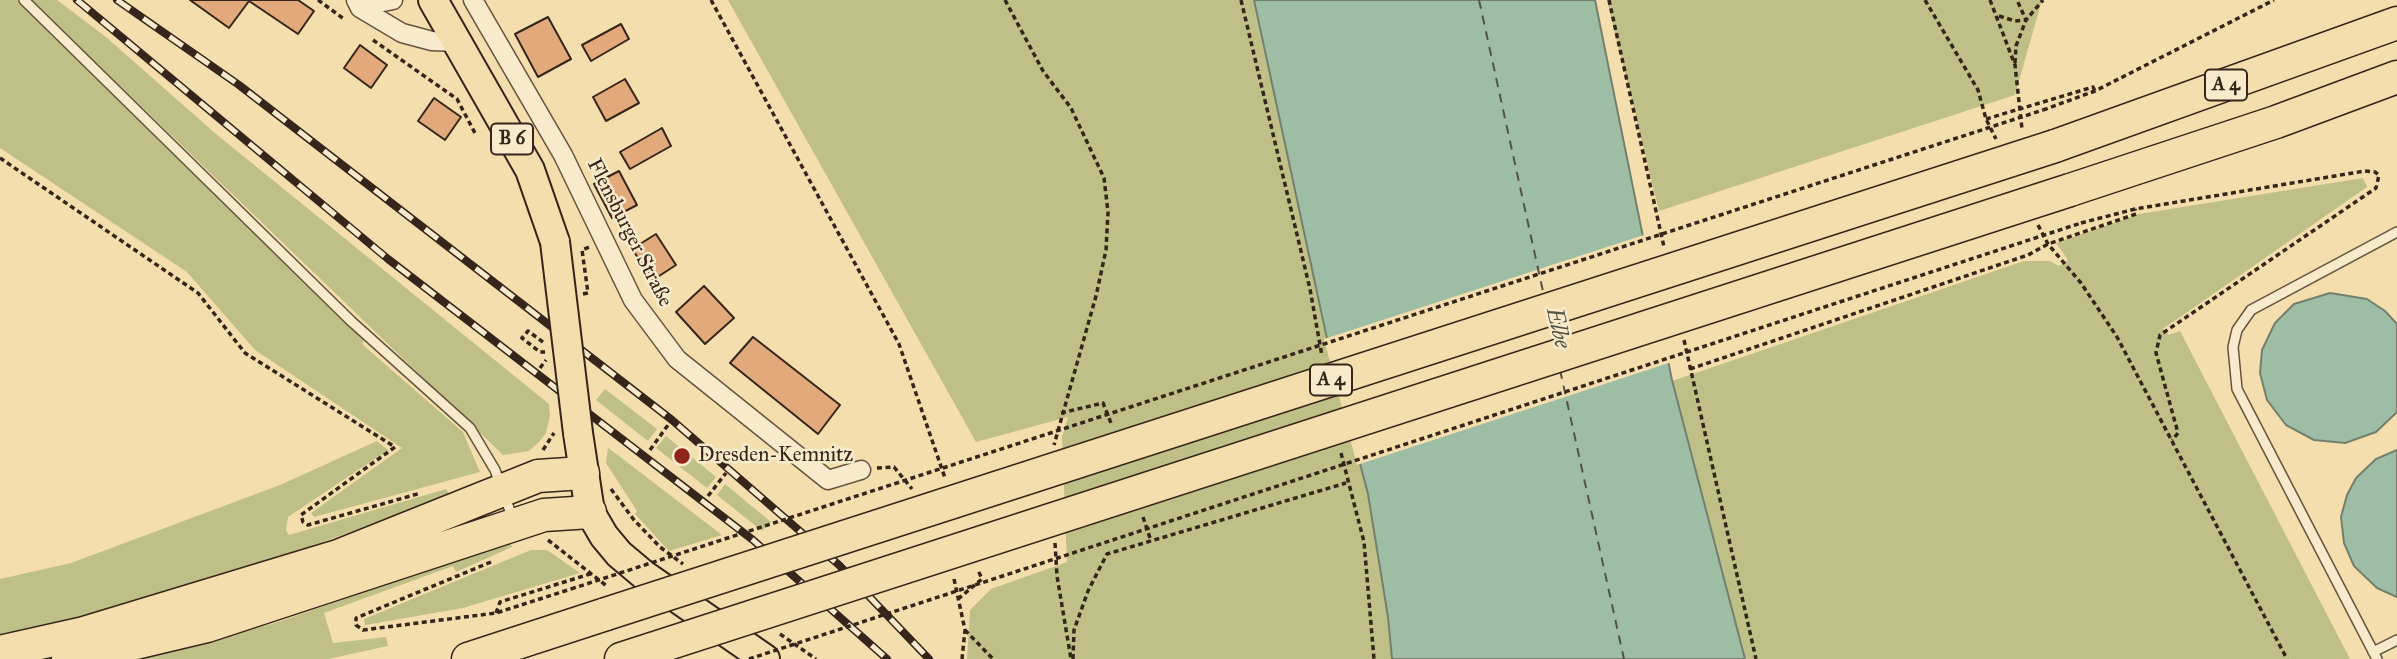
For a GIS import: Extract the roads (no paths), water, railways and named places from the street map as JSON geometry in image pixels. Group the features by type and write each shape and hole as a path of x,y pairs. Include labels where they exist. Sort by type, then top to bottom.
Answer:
{"highway":[{"name":"A 4","path":"468,659 2055,146 2397,23"},
{"name":"A 4","path":"621,659 2070,190 2276,122 2397,78"},
{"path":"0,652 84,633 338,556 538,476 583,473"},
{"path":"68,659 207,626 525,533 544,514 590,512"}],"main road":[{"name":"B 6","path":"433,0 530,170 555,242 567,432 583,473 590,512 596,527 619,554 765,659"}],"street":[{"path":"356,0 360,8 402,33 432,41 456,42"},
{"path":"369,0 378,3 393,0"},
{"name":"Flensburger Straße","path":"473,0 563,155 634,300 677,359 828,480 861,470"}],"lane":[{"path":"24,0 351,321 470,428 495,470 525,533"},
{"path":"2397,232 2251,310 2237,330 2233,347 2237,388 2375,656 2397,640"}],"water":[{"name":"Elbe","path":"1254,0 1595,0 1672,380 1745,659 1392,659 1368,494 1326,334"},
{"path":"2330,293 2367,299 2385,311 2397,324 2397,412 2376,432 2345,443 2314,440 2286,425 2267,400 2260,373 2262,350 2275,323 2294,304"},
{"path":"2397,450 2397,597 2377,588 2354,566 2344,543 2341,517 2347,495 2356,478 2376,459"}],"railway":[{"path":"77,0 388,259 753,540 887,659"},
{"path":"117,0 239,85 672,420 839,565 929,659"}],"place":[{"name":"Dresden-Kemnitz","path":"682,456"}]}
